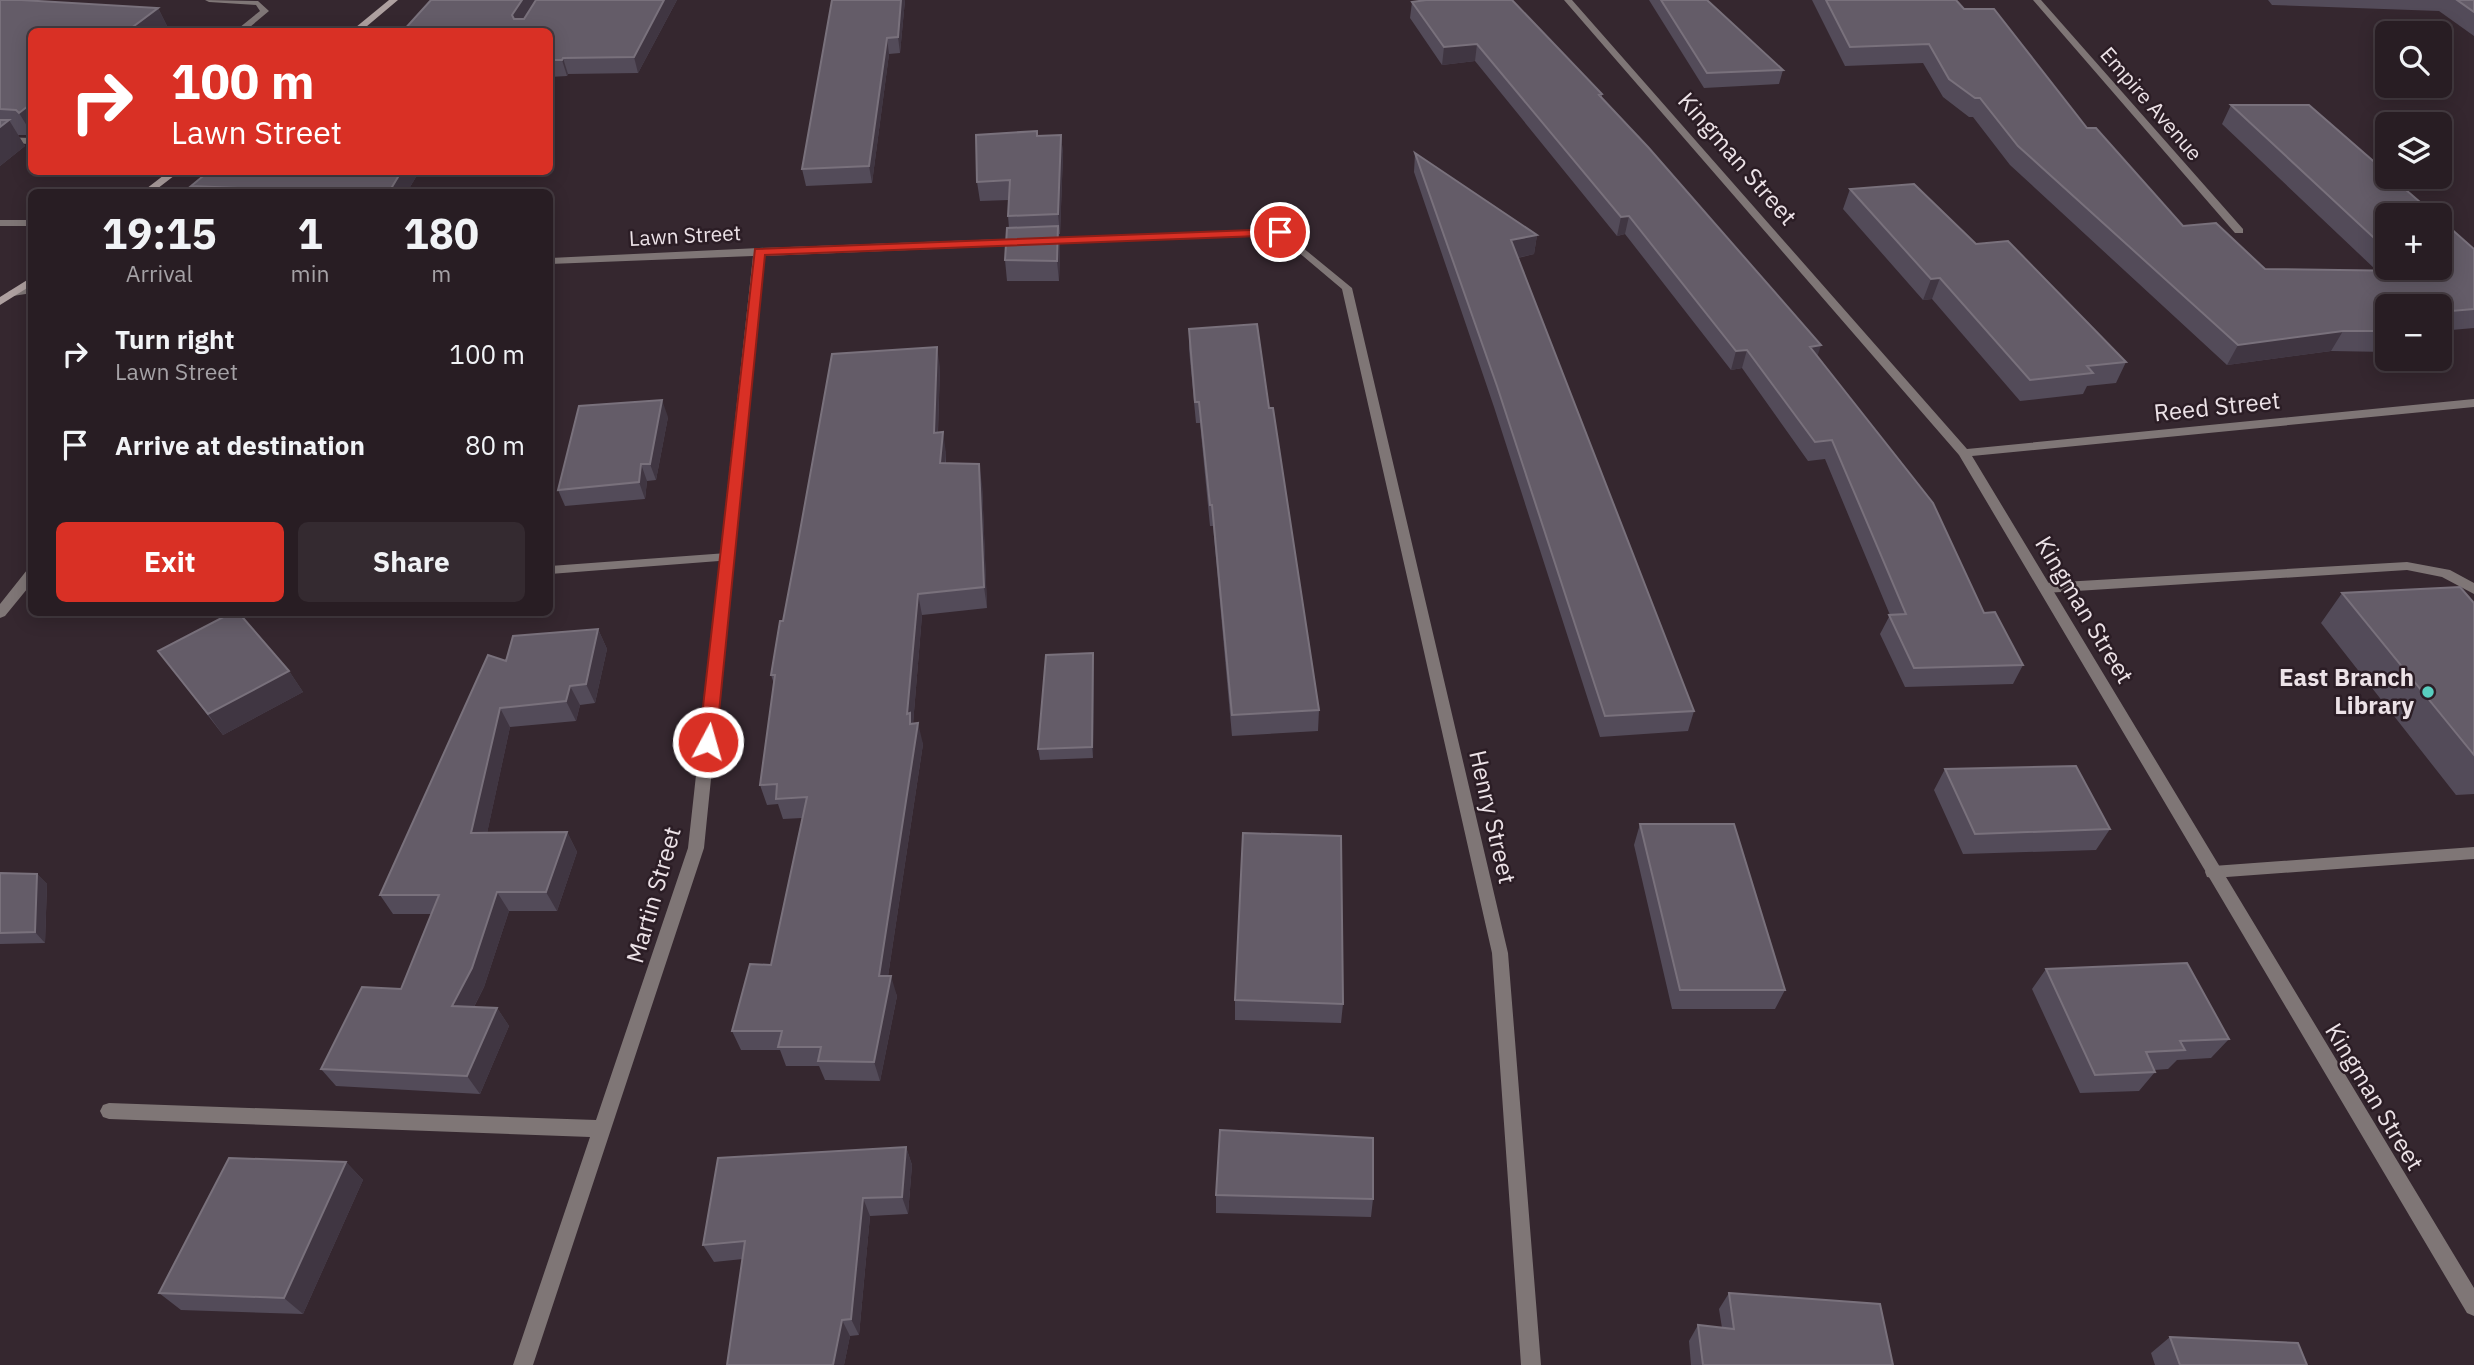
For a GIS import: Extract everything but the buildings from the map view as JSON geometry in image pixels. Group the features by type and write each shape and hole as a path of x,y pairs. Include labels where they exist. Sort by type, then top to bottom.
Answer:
{"main road":[{"path":"359,28 394,0"},
{"path":"151,189 170,175"},
{"path":"0,302 28,283"}],"street":[{"path":"209,0 258,4 265,11 243,28"},
{"name":"Kingman Street","path":"1568,0 1964,453 2474,1306"},
{"name":"Empire Avenue","path":"2037,0 2239,231"},
{"path":"0,140 28,141"},
{"path":"0,223 28,223"},
{"name":"Lawn Street","path":"553,261 1280,232 1347,288"},
{"name":"Martin Street","path":"523,1365 696,848 759,251"},
{"name":"Henry Street","path":"1347,288 1500,953 1531,1365"},
{"path":"13,293 28,291"},
{"name":"Reed Street","path":"1964,453 2474,403"},
{"path":"553,570 727,556"},
{"path":"2045,588 2407,566 2445,573 2474,589"},
{"path":"0,613 28,578"},
{"path":"2213,872 2474,853"},
{"path":"108,1111 603,1129"}],"place":[{"name":"East Branch Library","path":"2428,692"}],"route":[{"path":"708,742 759,251 1280,232"}]}
